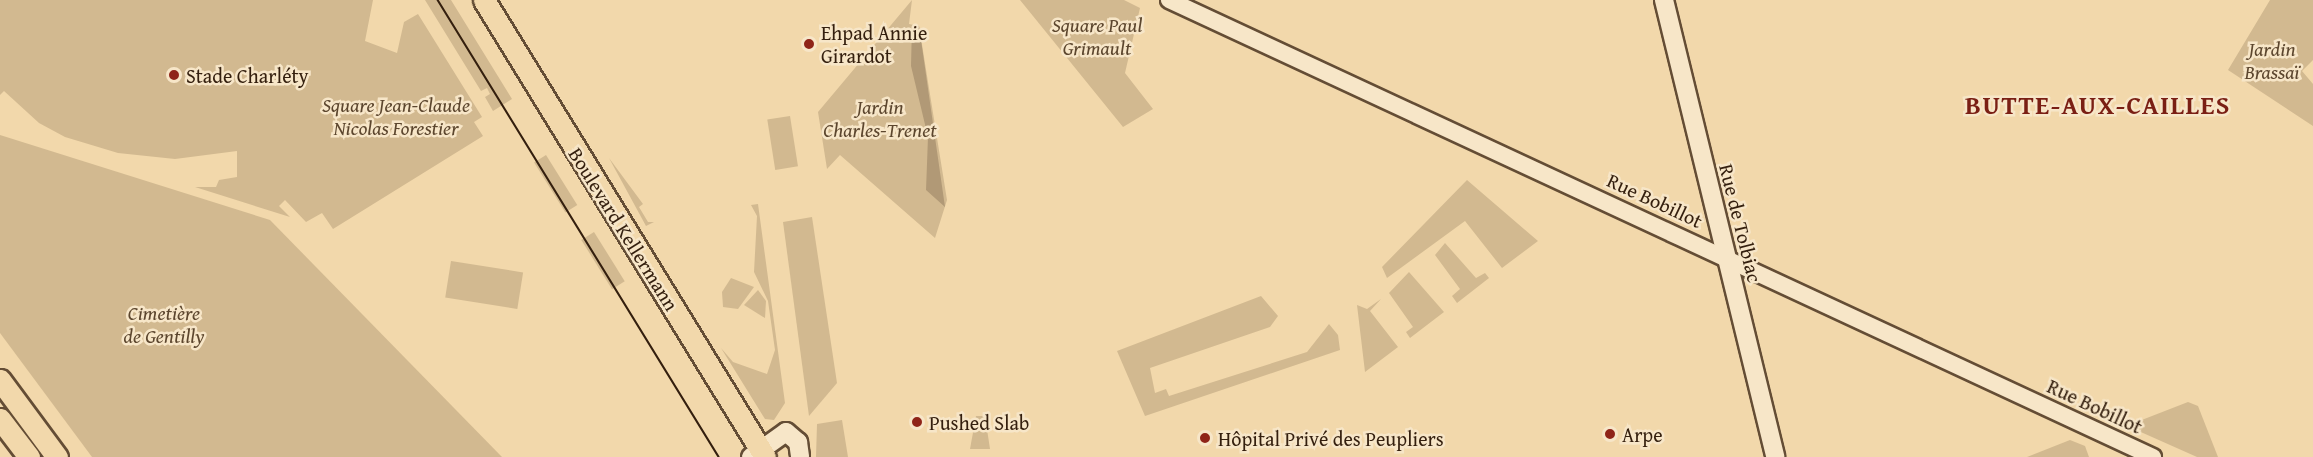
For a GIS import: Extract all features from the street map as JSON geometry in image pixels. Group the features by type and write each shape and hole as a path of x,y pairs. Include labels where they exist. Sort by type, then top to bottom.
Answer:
{"main road":[{"name":"Boulevard Kellermann","path":"468,0 756,455"},
{"name":"Boulevard Kellermann","path":"484,0 756,455"},
{"name":"Rue de Tolbiac","path":"1664,0 1729,259 1775,457"},
{"path":"0,380 57,457"},
{"path":"0,419 29,457"},
{"path":"756,455 786,432 798,442 800,457"}],"street":[{"name":"Rue Bobillot","path":"1169,0 2153,457"}],"green space":[{"name":"Stade Charléty","path":"0,0 373,0 365,41 397,53 404,22 418,14 482,117 474,122 483,136 333,229 322,213 306,222 285,200 279,206 290,217 195,187 216,187 219,180 237,177 237,151 175,159 118,153 65,137 39,123 4,91 0,95"},
{"path":"425,0 451,0 512,99 493,111 485,97 490,94 487,88 481,91"},
{"name":"Jardin Charles-Trenet","path":"912,0 909,24 919,26 947,200 935,238 840,155 827,169 818,112"},
{"name":"Square Paul Grimault","path":"1020,0 1124,0 1140,8 1125,73 1153,109 1123,127"},
{"name":"Jardin Brassaï","path":"2270,0 2313,0 2313,60 2302,71 2313,84 2313,126 2228,70"},
{"path":"790,116 798,166 775,170 767,120"},
{"name":"Cimetière de Gentilly","path":"0,135 270,220 502,457 92,457 0,333"},
{"path":"546,155 577,205 565,212 534,162"},
{"path":"609,158 643,204 639,207 648,222 654,222 646,226"},
{"path":"1467,180 1538,241 1502,268 1465,221 1387,278 1382,267"},
{"path":"758,204 785,403 774,420 765,419 721,348 733,362 767,374 775,350 768,301 754,272 757,216 751,205"},
{"path":"812,217 837,383 809,416 783,222"},
{"path":"594,232 625,281 612,289 581,240"},
{"path":"1445,243 1476,278 1485,273 1489,278 1457,303 1452,296 1460,289 1435,255"},
{"path":"451,261 523,272 517,309 445,298"},
{"path":"1409,272 1444,312 1410,338 1406,332 1413,327 1389,293"},
{"path":"731,278 754,287 738,309 723,307 722,292"},
{"path":"758,290 766,301 765,318 744,305"},
{"path":"1261,296 1278,316 1270,327 1150,368 1155,393 1166,389 1169,396 1307,352 1329,324 1338,335 1340,350 1145,416 1117,351"},
{"path":"1381,299 1370,311 1398,347 1365,372 1357,305 1367,309"},
{"path":"2188,402 2198,406 2218,457 2197,457 2134,429 2134,423"},
{"path":"976,416 985,416 990,449 970,449"},
{"path":"842,420 848,457 816,457 817,424"},
{"path":"2070,440 2085,446 2089,457 2027,457"}],"shaded area":[{"path":"912,25 919,26 945,207 926,190 928,137 911,66"}],"tram line":[{"path":"438,0 719,457"}],"place":[{"name":"Ehpad Annie Girardot","path":"809,44"},
{"name":"Stade Charléty","path":"174,75"},
{"name":"Pushed Slab","path":"917,422"},
{"name":"Arpe","path":"1610,434"},
{"name":"Hôpital Privé des Peupliers","path":"1205,438"}],"district":[{"name":"BUTTE-AUX-CAILLES","path":"2098,105"}],"park label":[{"name":"Square Jean-Claude Nicolas Forestier","path":"396,116"}]}
